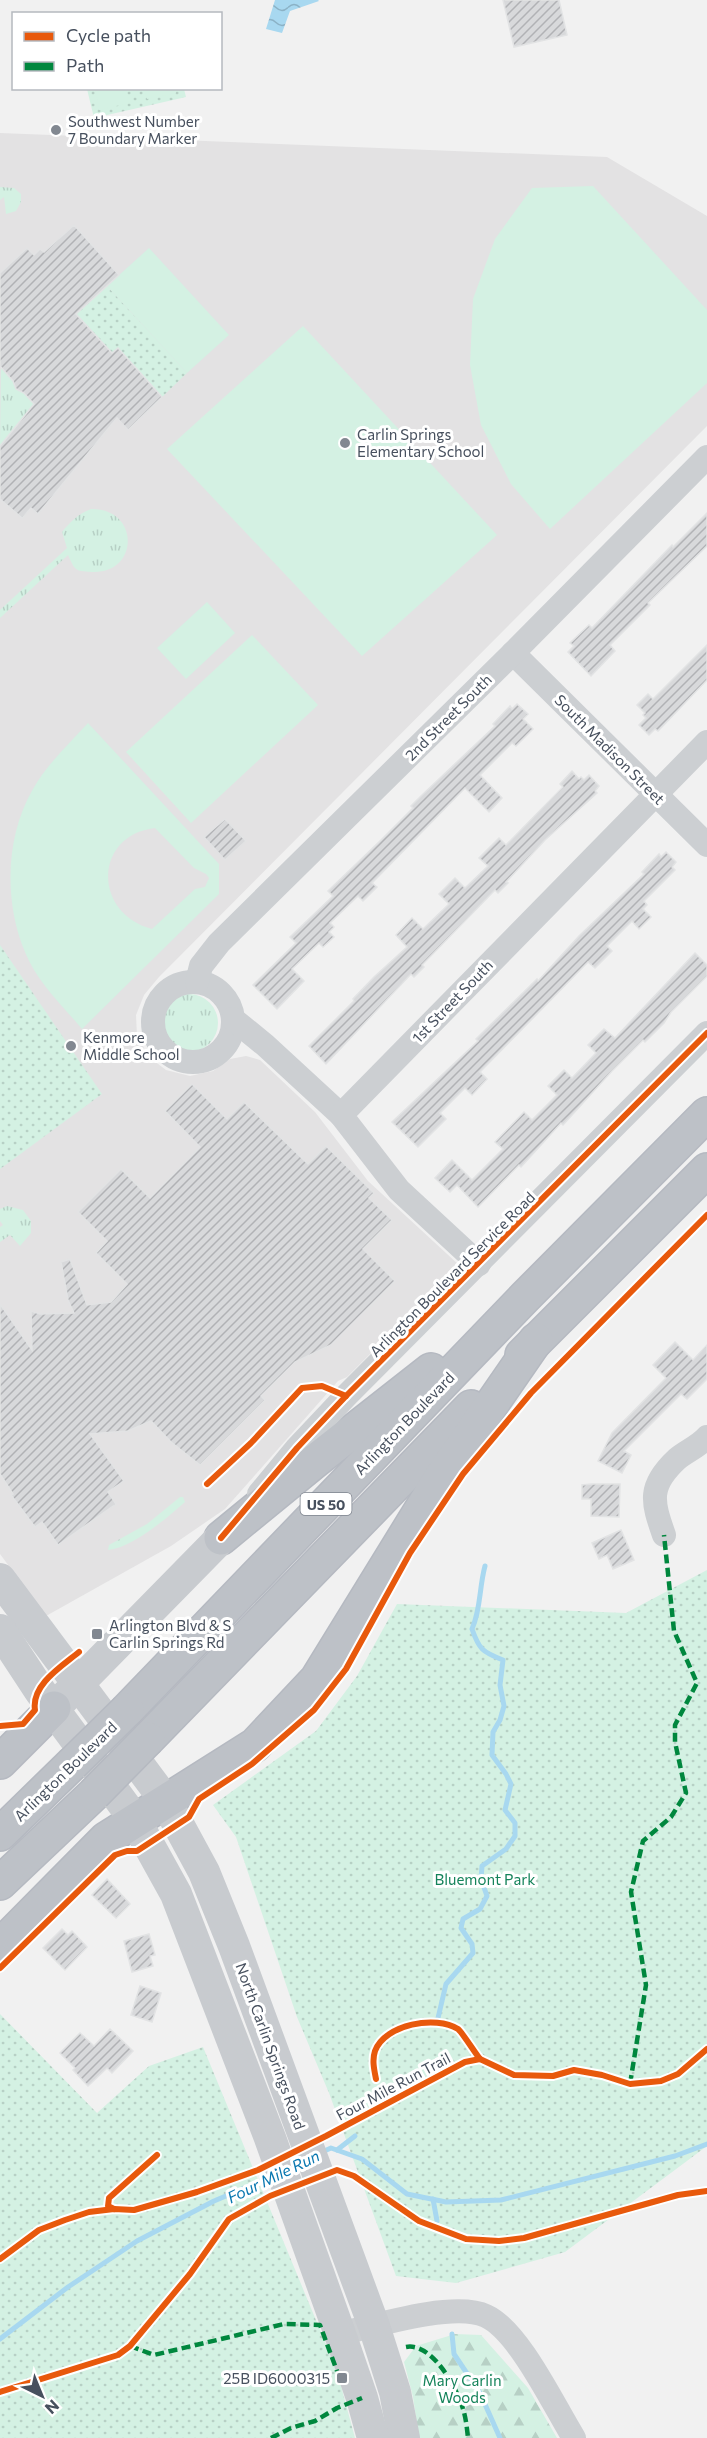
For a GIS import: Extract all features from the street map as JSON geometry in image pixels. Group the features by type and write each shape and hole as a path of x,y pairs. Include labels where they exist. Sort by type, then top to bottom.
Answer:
{"highway":[{"name":"Arlington Boulevard","path":"0,1834 127,1710 525,1297 707,1114"},
{"name":"US 50","path":"0,1883 148,1739 536,1340 707,1170"},
{"path":"221,1538 315,1461 525,1297"},
{"path":"0,1946 106,1839 255,1745 317,1679 440,1479 536,1340"},
{"path":"0,1762 54,1708"}],"main road":[{"name":"Arlington Boulevard Service Road","path":"54,1708 221,1538"},
{"path":"0,1579 8,1613 54,1708 135,1820 176,1894 270,2138 362,2398 373,2438"},
{"name":"North Carlin Springs Road","path":"8,1613 78,1684 165,1800 204,1872 374,2326 395,2392 404,2438"}],"street":[{"name":"2nd Street South","path":"197,982 201,966 219,943 513,653 707,457"},
{"name":"South Madison Street","path":"513,653 707,845"},
{"name":"1st Street South","path":"341,1115 707,742"},
{"path":"197,982 216,988 226,998 233,1019 232,1034 224,1047 213,1057 199,1062 185,1061 172,1056 161,1047 152,1025 157,1004 168,990 181,983 197,982"},
{"path":"233,1019 341,1115 399,1190 479,1264"},
{"name":"Arlington Boulevard Service Road","path":"221,1538 297,1448 346,1396 707,1033"},
{"path":"663,1535 654,1505 657,1485 677,1459 707,1437"},
{"path":"340,2334 427,2314 467,2312 485,2315 509,2333 520,2348 574,2438"}],"shaded area":[{"path":"0,133 607,157 707,216 707,426 159,977 144,995 136,1015 137,1036 149,1057 166,1070 190,1076 213,1071 230,1059 246,1056 260,1060 315,1112 368,1181 459,1265 347,1377 338,1381 225,1509 171,1546 46,1616 0,1554"}],"green space":[{"path":"87,90 184,90 186,97 94,118"},
{"path":"95,90 126,90 129,103 99,110"},
{"path":"144,90 175,90 176,93 147,99"},
{"path":"593,186 707,310 707,383 550,529 511,484 481,425 470,365 473,299 495,239 532,188"},
{"path":"0,187 14,188 21,194 21,202 16,211 6,214 4,197 0,200"},
{"path":"149,248 229,335 187,373 107,286"},
{"path":"107,286 187,373 162,397 118,349 112,353 76,314"},
{"path":"303,326 497,535 362,656 167,449"},
{"path":"1,367 13,381 16,389 24,393 36,406 0,446"},
{"path":"91,509 107,512 119,519 126,529 128,541 126,553 119,563 108,570 82,571 74,567 68,555 0,618 0,610 67,548 62,532 65,528 78,516"},
{"path":"207,602 235,633 186,679 157,648"},
{"path":"252,635 318,705 191,823 126,752"},
{"path":"88,723 219,864 219,894 82,1029 43,983 25,952 13,912 11,870 17,828 33,789 52,763","holes":["155,828 194,868 209,878 205,887 195,889 152,929 132,920 119,907 110,892 108,875 111,859 120,844 135,834"]},
{"path":"0,945 102,1094 0,1169"},
{"path":"183,994 195,994 210,1002 218,1017 218,1029 210,1044 195,1052 183,1052 168,1044 160,1029 160,1017 168,1002"},
{"path":"7,1206 23,1210 31,1221 31,1233 20,1246 10,1235 0,1242 0,1227 3,1225 0,1221 0,1209"},
{"path":"180,1497 183,1497 185,1502 159,1524 128,1544 108,1550 109,1545 147,1524"},
{"name":"Bluemont Park","path":"707,1570 707,2146 565,2252 456,2283 396,2276 329,2093 297,2017 236,1837 213,1805 316,1731 357,1676 397,1604 626,1613"},
{"path":"0,2014 97,2113 149,2066 203,2047 337,2371 355,2438 0,2438"},
{"name":"Mary Carlin Woods","path":"455,2334 481,2335 528,2388 557,2438 419,2438 413,2397 404,2362 416,2346"}],"water":[{"path":"275,0 319,1 290,11 282,33 266,29"}],"building":[{"path":"503,0 559,0 567,35 514,47"},
{"path":"74,225 119,275 76,314 112,353 118,348 162,397 128,430 117,418 38,514 31,508 22,518 0,499 0,446 34,404 24,393 16,389 13,381 0,366 0,273 27,248 34,255 40,249 44,252"},
{"path":"707,513 707,546 648,603 650,605 610,645 615,651 591,676 568,652 574,646 570,643 589,625 592,628 672,545 673,547"},
{"path":"707,645 707,680 658,731 655,729 649,735 639,725 646,718 643,715 645,713 637,705 648,694 653,699"},
{"path":"517,704 528,714 523,719 533,729 516,746 512,743 480,775 502,798 489,812 465,788 372,883 377,887 363,901 358,896 330,923 334,927 329,932 334,937 323,947 319,943 292,969 304,981 277,1009 253,985 296,943 290,937 333,896 328,891 413,808 411,806 421,796 495,726 493,724 510,706 512,709"},
{"path":"572,771 579,779 581,777 584,780 589,775 599,786 595,791 597,793 545,840 498,893 495,890 422,965 424,967 414,977 411,974 326,1064 309,1046 354,1001 353,999 374,977 407,947 396,935 412,918 423,929 449,904 439,894 455,878 465,888 488,866 479,858 499,838 506,845 563,787 560,784"},
{"path":"225,819 246,841 225,860 204,837"},
{"path":"666,852 676,862 672,867 675,870 644,901 647,905 643,909 651,917 639,929 632,921 607,946 612,951 595,968 588,962 480,1072 487,1079 472,1095 465,1088 440,1113 446,1119 418,1147 392,1122 478,1041 476,1039 537,979 538,981 579,936 644,874 642,872 659,854 661,857"},
{"path":"695,953 707,965 707,976 645,1042 643,1040 612,1071 563,1125 561,1123 521,1167 519,1165 478,1207 457,1185 450,1192 435,1178 452,1160 472,1180 503,1149 495,1142 524,1112 532,1120 557,1095 548,1086 564,1070 572,1078 596,1053 588,1045 604,1029 615,1038"},
{"path":"192,1084 227,1119 244,1102 308,1164 326,1146 374,1193 369,1198 392,1220 363,1249 395,1281 331,1345 295,1362 261,1396 265,1400 200,1465 171,1442 151,1421 128,1431 90,1434 124,1481 108,1492 116,1504 58,1545 42,1522 35,1527 11,1495 13,1494 0,1474 0,1304 32,1350 31,1311 40,1314 74,1313 68,1300 61,1262 70,1259 87,1305 111,1302 127,1284 96,1253 107,1241 78,1212 121,1169 150,1198 200,1147 165,1111"},
{"path":"675,1342 693,1360 707,1345 707,1379 687,1399 681,1394 624,1451 631,1455 622,1473 598,1461 612,1433 666,1378 653,1365"},
{"path":"620,1484 619,1517 591,1516 591,1499 582,1499 582,1485"},
{"path":"621,1530 634,1560 613,1569 607,1555 599,1559 592,1543"},
{"path":"107,1879 130,1904 116,1918 92,1895"},
{"path":"62,1929 68,1935 72,1931 87,1947 65,1970 43,1948"},
{"path":"149,1934 155,1955 150,1956 153,1966 132,1972 124,1941"},
{"path":"140,1986 161,1993 152,2022 131,2015"},
{"path":"110,2029 133,2051 112,2073 107,2068 88,2086 60,2053 80,2033 94,2046"}],"waterway":[{"path":"438,2018 446,1984 473,1953 472,1944 461,1928 463,1919 480,1909 487,1896 481,1879 482,1866 506,1849 515,1836 515,1823 505,1810 511,1784 492,1755 493,1732 504,1706 500,1685 503,1660 482,1649 472,1629 477,1614 485,1566"},
{"path":"337,2150 355,2136"},
{"name":"Four Mile Run","path":"322,2152 331,2148 362,2159 407,2194 446,2202 501,2200 675,2156 707,2144"},
{"name":"Four Mile Run","path":"0,2339 68,2287 137,2241 214,2201 273,2176"},
{"path":"433,2199 437,2221"},
{"path":"452,2334 454,2354 480,2393 500,2438"}],"marked path":[{"path":"630,2084 646,1985 631,1892 643,1841 671,1817 686,1793 675,1742 675,1725 697,1683 674,1631 664,1535"},
{"path":"130,2346 154,2355 284,2324 320,2325 337,2371"},
{"path":"406,2347 416,2347 425,2352 442,2368 460,2400 468,2438"},
{"path":"271,2438 291,2428 315,2421 337,2408 362,2398"}],"cycle path":[{"path":"221,1538 297,1448 346,1396 707,1033"},
{"path":"0,1968 115,1855 137,1851 189,1817 199,1799 252,1764 314,1710 346,1669 410,1553 463,1474 531,1393 707,1215"},
{"path":"207,1484 251,1443 302,1388 322,1386 346,1396"},
{"path":"0,1726 23,1724 35,1710 35,1701 43,1684 79,1652"},
{"name":"Four Mile Run Trail","path":"376,2079 375,2051 389,2034 412,2025 437,2023 458,2029 480,2059"},
{"name":"Four Mile Run Trail","path":"0,2259 39,2230 65,2220 89,2212 114,2209 134,2210 197,2192 258,2170 465,2062 480,2059 514,2075 553,2076 574,2070 602,2075 630,2084 661,2081 678,2074 707,2049"},
{"path":"114,2209 108,2206 109,2198 157,2155"},
{"path":"0,2392 118,2355 130,2346 190,2274 229,2219 270,2196 337,2170 354,2176 419,2221 466,2239 499,2241 524,2238 678,2195 707,2191"}],"place":[{"name":"Southwest Number 7 Boundary Marker","path":"56,130"},
{"name":"Carlin Springs Elementary School","path":"345,443"},
{"name":"Kenmore Middle School","path":"71,1046"},
{"name":"Arlington Blvd & S Carlin Springs Rd","path":"97,1634"},
{"name":"25B ID6000315","path":"342,2378"}]}
